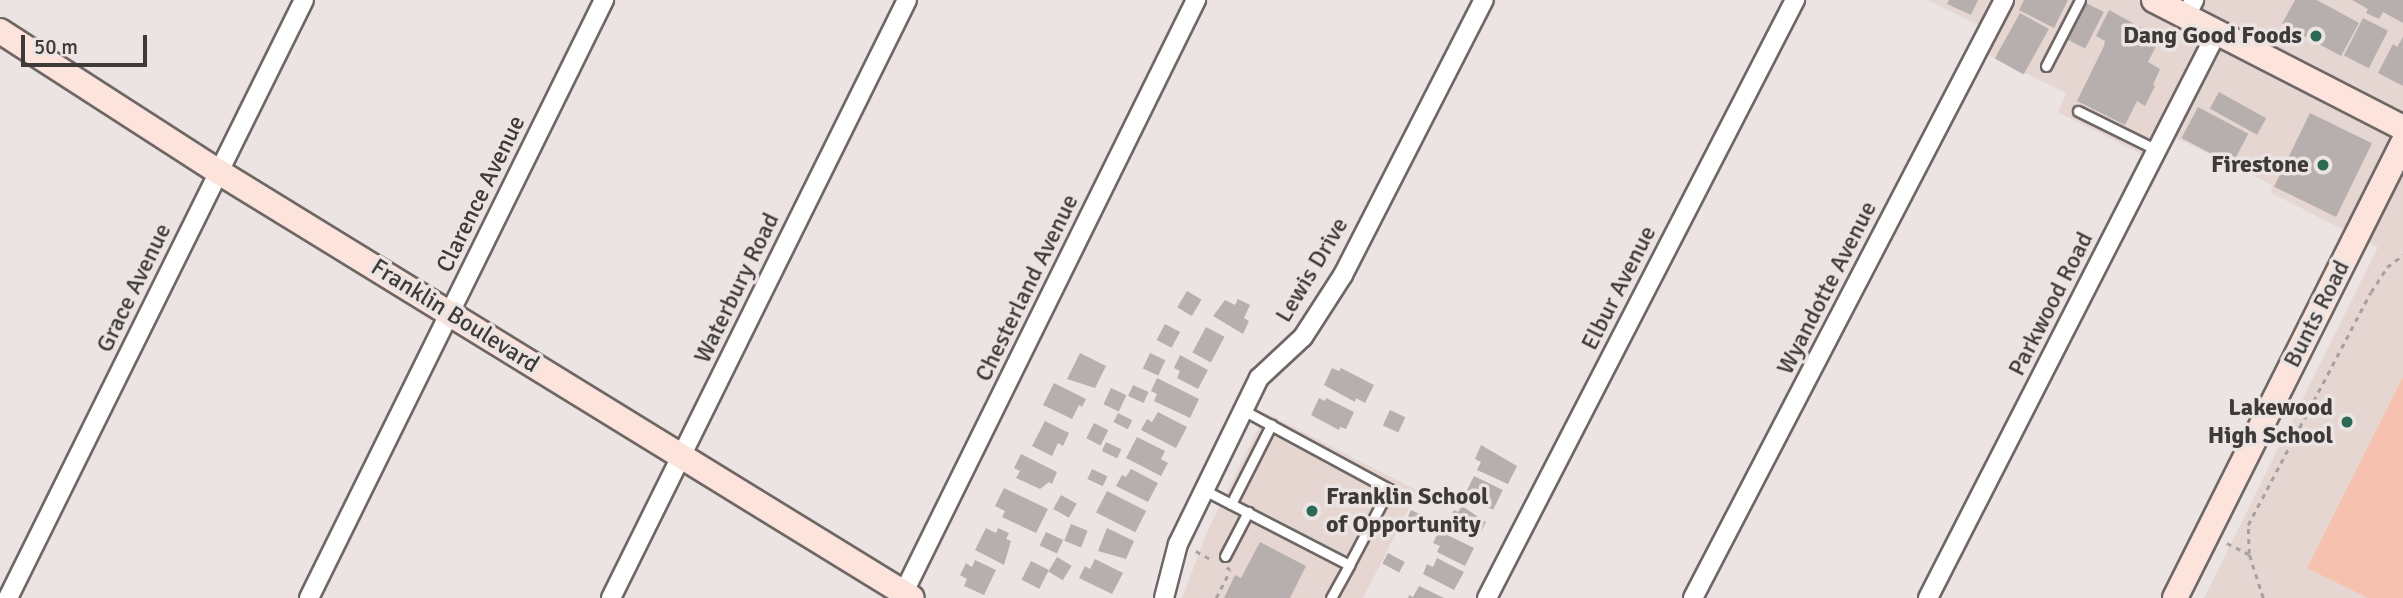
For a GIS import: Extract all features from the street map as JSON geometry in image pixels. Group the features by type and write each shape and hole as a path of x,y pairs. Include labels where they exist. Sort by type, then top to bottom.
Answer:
{"street":[{"name":"Grace Avenue","path":"8,598 304,0"},
{"name":"Clarence Avenue","path":"309,598 604,0"},
{"name":"Waterbury Road","path":"611,598 906,0"},
{"name":"Chesterland Avenue","path":"906,596 1196,0"},
{"name":"Lewis Drive","path":"1164,598 1178,544 1259,378 1303,337 1343,275 1484,0"},
{"name":"Elbur Avenue","path":"1487,598 1795,0"},
{"name":"Wyandotte Avenue","path":"1693,598 2004,0"},
{"path":"2154,0 2190,8 2217,32 2403,128"},
{"name":"Franklin Boulevard","path":"0,31 219,172 906,596"},
{"name":"Parkwood Road","path":"1928,598 2217,32"},
{"name":"Bunts Road","path":"2175,598 2403,144"}],"lane":[{"path":"2046,66 2080,0"},
{"path":"2078,111 2157,150"},
{"path":"1244,411 1389,489 1331,598"},
{"path":"1231,504 1271,425"},
{"path":"1204,490 1349,565"},
{"path":"1225,556 1248,513"}],"path":[{"path":"2263,598 2249,554 2248,524 2371,292 2387,267 2403,255"},
{"path":"2223,540 2249,554"},
{"path":"1196,551 1230,569 1216,598"}],"shaded area":[{"path":"1928,0 2403,0 2403,598 2204,598 2378,247 2271,193 2272,185 2162,131 2149,158 2058,112 2066,93 1975,48 1984,28"},
{"path":"2403,377 2403,598 2368,598 2307,568"},
{"name":"Franklin School of Opportunity","path":"1266,413 1418,491 1363,598 1182,598 1207,532"}],"building":[{"path":"1949,0 1978,0 1971,15 1947,4"},
{"path":"2024,0 2068,0 2054,28 2019,10"},
{"path":"2295,0 2317,0 2359,23 2341,56 2282,24"},
{"path":"2352,0 2403,0 2403,23 2383,12 2379,19 2366,13 2368,9"},
{"path":"2086,3 2104,12 2085,49 2067,40"},
{"path":"2109,10 2160,38 2148,62 2160,69 2153,85 2155,86 2145,106 2137,101 2125,125 2077,101 2104,46 2105,41 2096,36"},
{"path":"2020,13 2049,29 2024,74 1995,58"},
{"path":"2363,18 2388,31 2369,68 2344,55"},
{"path":"2403,37 2403,86 2378,73 2393,44 2397,47"},
{"path":"2219,92 2266,118 2257,135 2210,109"},
{"path":"2198,107 2248,134 2232,165 2182,138"},
{"name":"Firestone","path":"2310,113 2372,143 2336,217 2274,187"},
{"path":"1187,291 1202,300 1192,316 1177,307"},
{"path":"1238,299 1250,305 1244,318 1249,321 1243,334 1213,316 1225,300 1235,305"},
{"path":"1165,324 1180,332 1172,348 1157,340"},
{"path":"1206,327 1225,337 1211,362 1192,353"},
{"path":"1080,353 1106,366 1095,388 1067,379"},
{"path":"1150,353 1165,360 1158,376 1143,368"},
{"path":"1180,355 1208,370 1198,389 1177,378 1180,371 1174,368"},
{"path":"1332,368 1339,371 1341,368 1374,385 1365,403 1356,398 1355,402 1324,385"},
{"path":"1157,378 1199,399 1190,418 1154,401 1157,394 1151,391"},
{"path":"1054,383 1086,399 1082,407 1079,405 1072,419 1043,405"},
{"path":"1133,385 1149,392 1144,403 1128,396"},
{"path":"1111,388 1126,395 1119,411 1103,404"},
{"path":"1319,398 1325,401 1326,398 1354,412 1346,429 1340,427 1339,430 1311,415"},
{"path":"1390,410 1405,417 1398,433 1383,425"},
{"path":"1158,412 1187,427 1176,448 1141,430 1147,419 1152,422"},
{"path":"1118,413 1132,420 1128,429 1113,422"},
{"path":"1045,421 1069,433 1063,446 1058,443 1052,456 1032,446"},
{"path":"1094,423 1108,430 1101,445 1086,438"},
{"path":"1137,437 1165,451 1161,459 1168,463 1161,476 1126,458"},
{"path":"1106,442 1121,449 1117,458 1102,451"},
{"path":"1481,445 1517,466 1508,484 1477,470 1481,462 1475,459"},
{"path":"1021,454 1057,472 1052,484 1049,482 1040,489 1016,478 1020,471 1014,468"},
{"path":"1092,469 1107,476 1103,486 1087,479"},
{"path":"1131,469 1158,483 1148,502 1116,486 1122,475 1126,477"},
{"path":"1474,476 1503,490 1493,510 1464,496"},
{"path":"1004,488 1048,509 1036,533 1002,517 1005,511 995,506"},
{"path":"1107,491 1146,511 1135,532 1096,512"},
{"path":"1061,495 1077,504 1069,518 1053,509"},
{"path":"1462,506 1486,522 1478,538 1447,524 1454,510 1458,512"},
{"path":"1411,510 1424,516 1420,524 1407,518"},
{"path":"1071,524 1088,531 1081,547 1064,541"},
{"path":"986,528 996,533 998,528 1009,533 1006,539 1011,541 1004,565 975,550"},
{"path":"1107,528 1134,541 1126,559 1098,551"},
{"path":"1439,531 1474,548 1465,566 1437,552 1440,546 1433,543"},
{"path":"1046,532 1063,540 1057,554 1040,546"},
{"path":"1260,542 1306,566 1290,598 1224,598 1235,575 1241,578"},
{"path":"1388,553 1405,562 1399,573 1382,564"},
{"path":"1057,557 1072,566 1063,580 1048,572"},
{"path":"1437,558 1464,572 1454,590 1423,574 1427,564 1433,567"},
{"path":"1095,559 1123,573 1112,594 1079,578 1085,566 1090,569"},
{"path":"975,560 996,570 984,595 964,586 967,579 960,575 966,563 972,567"},
{"path":"1031,561 1049,570 1039,589 1021,580"},
{"path":"1419,586 1444,598 1408,598 1409,595 1413,597"}],"place":[{"name":"Dang Good Foods","path":"2316,36"},
{"name":"Firestone","path":"2323,165"},
{"name":"Lakewood High School","path":"2347,422"},
{"name":"Franklin School of Opportunity","path":"1312,511"}]}
